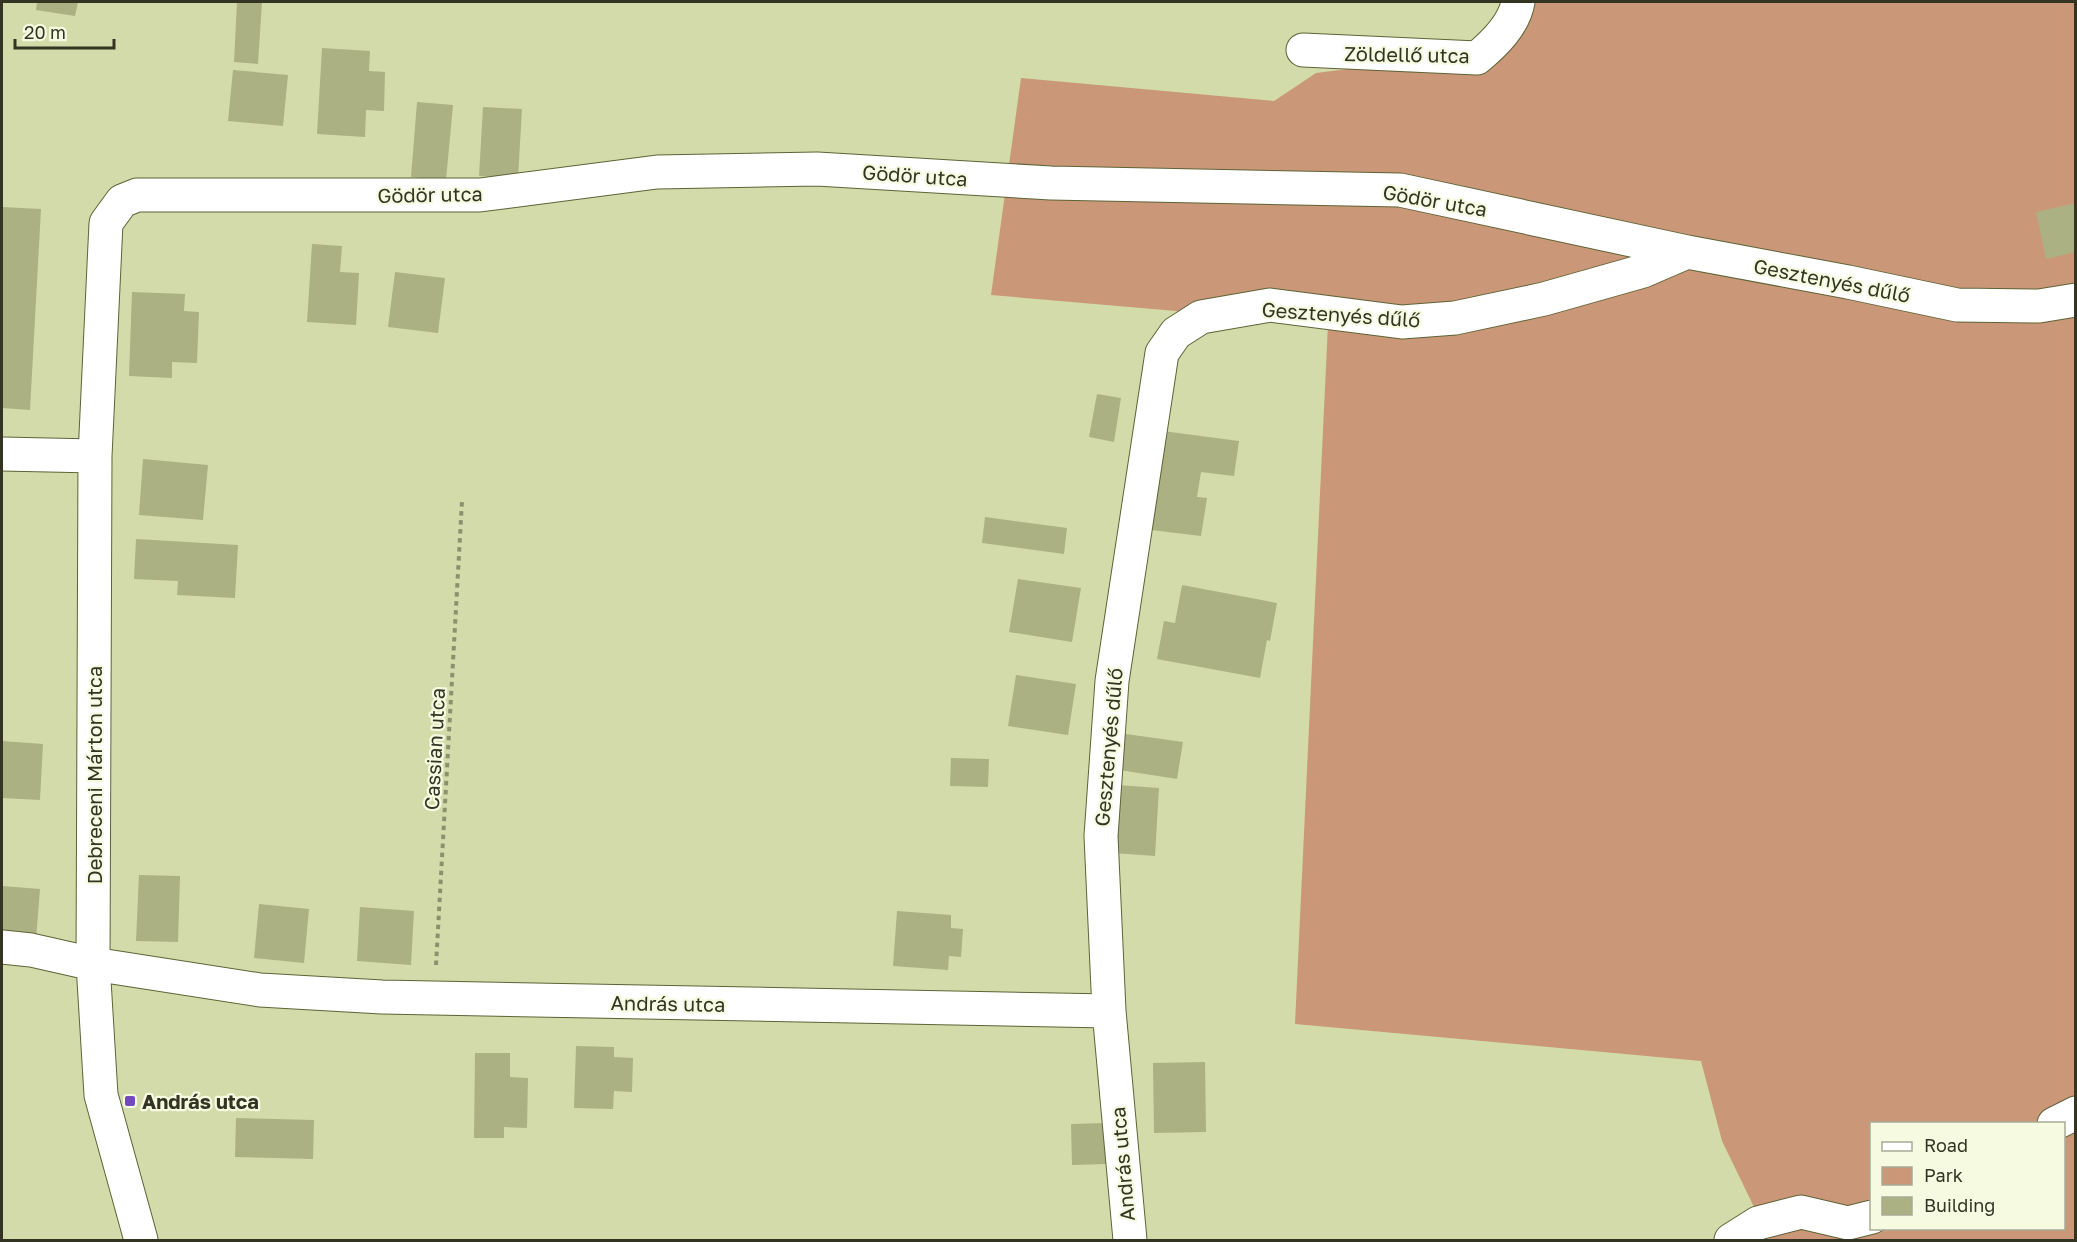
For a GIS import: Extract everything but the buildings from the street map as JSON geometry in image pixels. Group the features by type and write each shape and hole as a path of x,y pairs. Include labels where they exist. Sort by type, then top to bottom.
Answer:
{"street":[{"name":"Zöldellő utca","path":"1303,50 1477,58 1497,41 1518,2"},
{"name":"Gödör utca","path":"137,195 480,195 657,172 818,168 1051,183 1400,190 1687,252"},
{"name":"Debreceni Márton utca","path":"137,195 122,201 106,223 95,456 93,964 101,1095 141,1240"},
{"name":"Gesztenyés dűlő","path":"1109,1011 1101,836 1112,681 1162,353 1176,333 1201,317 1269,305 1402,322 1455,318 1544,298 1632,274 1687,252 1957,305 2040,306 2076,300"},
{"path":"2,454 95,456"},
{"name":"András utca","path":"2,947 31,950 93,964 260,990 382,998 1109,1011 1130,1240"},
{"path":"2058,1122 2076,1113"},
{"path":"1731,1240 1758,1223 1801,1212 1848,1223 1870,1218"}],"path":[{"name":"Cassian utca","path":"434,998 462,501"}],"green space":[{"path":"1529,2 2075,2 2075,1240 1770,1240 1722,1141 1701,1061 1295,1024 1328,324 991,295 1021,78 1274,101 1316,73 1490,51"}],"place":[{"name":"András utca","path":"130,1101"}]}
